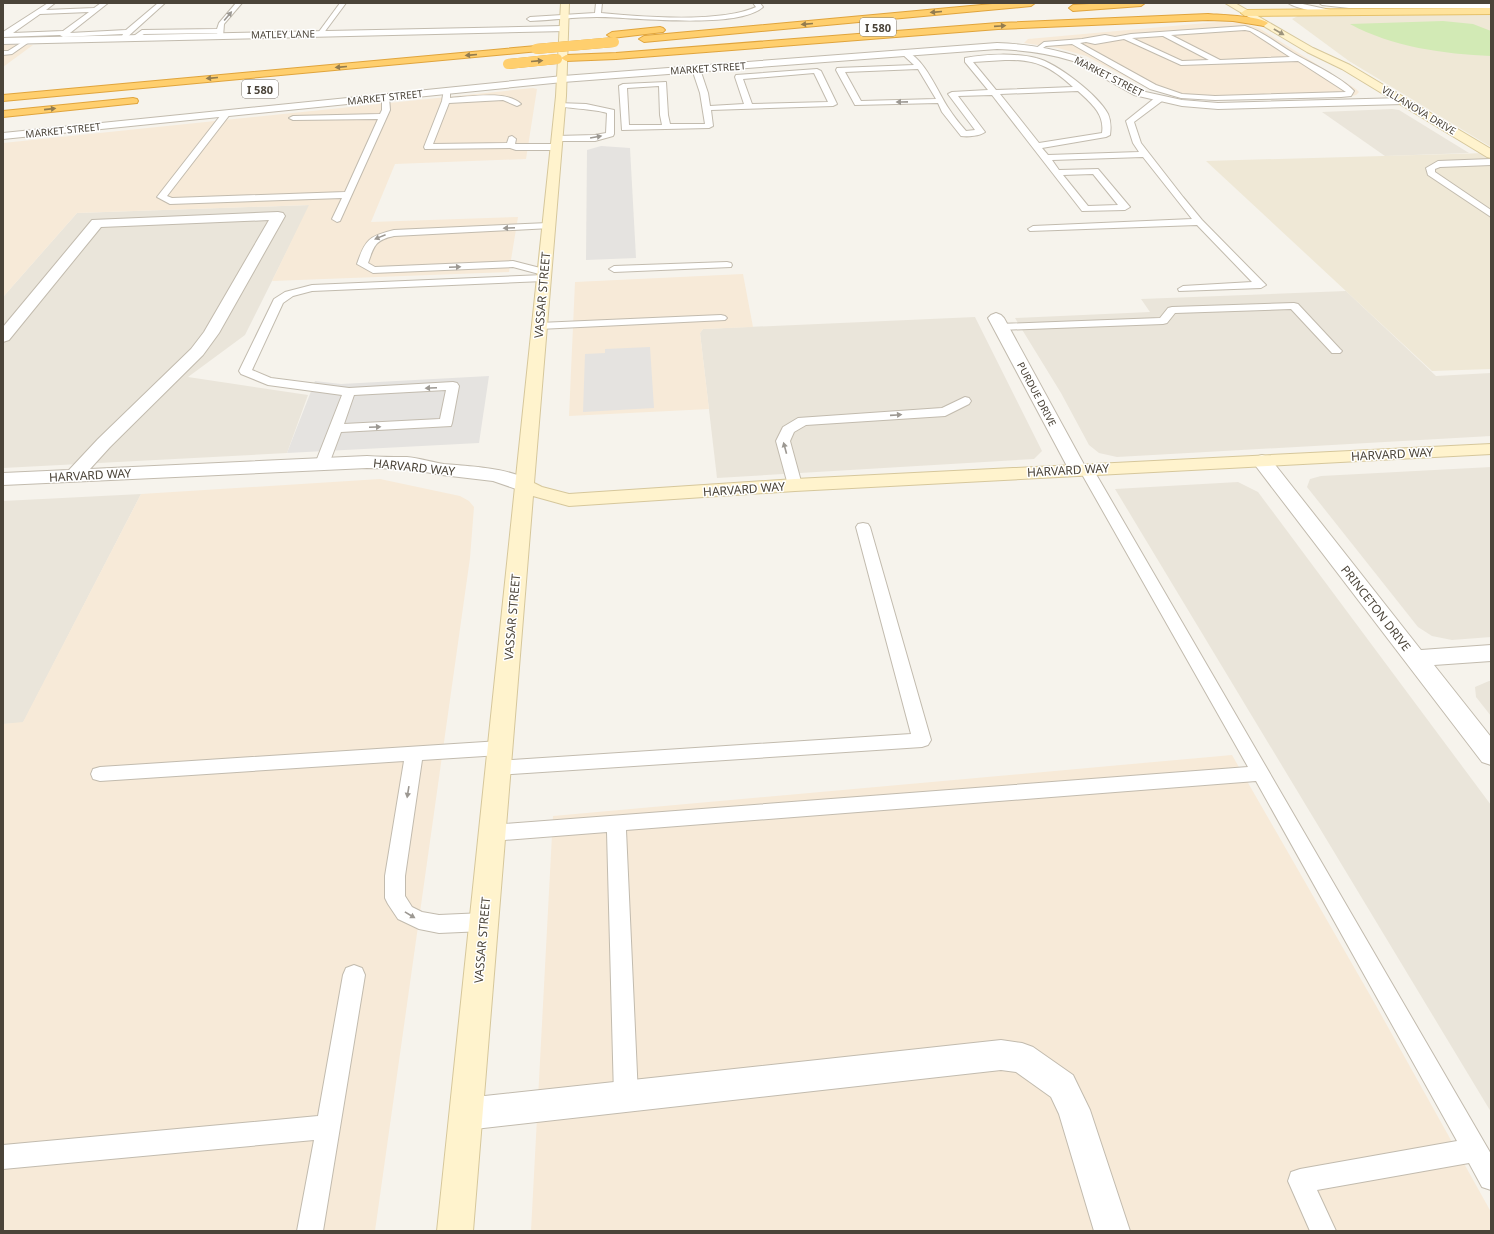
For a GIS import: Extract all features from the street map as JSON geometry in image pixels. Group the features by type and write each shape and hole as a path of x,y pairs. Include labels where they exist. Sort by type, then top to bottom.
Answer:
{"highway":[{"path":"1064,9 1141,3"},
{"name":"I 580","path":"3,98 510,52 613,38 1033,7"},
{"name":"I 580","path":"615,55 1033,7"},
{"path":"504,64 566,58 1104,18 1245,13"},
{"path":"613,38 807,14"},
{"path":"1034,24 1208,17 1233,18 1264,23"},
{"path":"3,90 152,84"},
{"path":"3,114 145,100"}],"main road":[{"path":"1245,13 1332,11 1491,11"}],"street":[{"name":"VILLANOVA DRIVE","path":"1229,3 1404,100 1491,154"},
{"path":"1256,3 1285,22"},
{"name":"MATLEY LANE","path":"4,36 29,40 56,40 221,33 321,34 564,16"},
{"name":"VASSAR STREET","path":"455,1231 548,226 563,79 564,16"},
{"name":"VILLANOVA DRIVE","path":"1304,36 1337,58 1346,67"},
{"name":"MARKET STREET","path":"3,136 385,97 447,96 563,79 997,46 1038,49 1066,55 1133,90 1159,99 1182,103 1218,106 1404,100"},
{"path":"3,337 97,223 278,216 211,333 197,352 104,443 74,476"},
{"name":"PURDUE DRIVE","path":"998,322 1082,470"},
{"name":"HARVARD WAY","path":"3,479 368,462 408,463 442,470 507,478 535,491 569,500 795,485 1491,449"},
{"name":"PRINCETON DRIVE","path":"1262,461 1491,755"},
{"path":"1415,658 1491,653"},
{"path":"466,1114 1001,1055 1022,1058 1062,1086 1074,1110 1112,1231"}],"lane":[{"path":"4,36 52,3"},
{"path":"56,40 105,3"},
{"path":"129,36 162,3"},
{"path":"142,32 142,28 171,3"},
{"path":"4,36 65,34 129,36 142,32 221,33 221,24 239,3"},
{"path":"321,34 343,3"},
{"path":"598,15 599,3"},
{"path":"530,19 598,15 625,18 700,18 733,15 756,10 760,7 756,3"},
{"path":"1291,3 1314,9 1332,11"},
{"path":"1322,3 1349,6 1446,4 1491,6"},
{"path":"39,12 95,10"},
{"path":"1038,49 1044,44 1085,41 1112,41 1115,40 1115,38 1125,37 1245,28 1252,30 1308,63 1350,91 1348,94 1340,95 1215,98 1181,96 1153,87 1073,42"},
{"path":"1163,34 1219,62"},
{"path":"1125,37 1176,62 1190,64 1326,58"},
{"path":"3,53 10,53 29,40"},
{"path":"920,52 927,61"},
{"path":"905,53 920,67 934,88 945,110 964,134 981,132 950,91 994,92 1080,89"},
{"path":"1037,146 1106,135 1108,125 1103,111 1065,74 1047,64 1028,58 968,60 1037,146 1056,173 1085,210 1125,207 1095,171 1056,173"},
{"path":"1093,69 1114,66"},
{"path":"920,67 840,70 858,103 940,101"},
{"path":"667,127 664,115 663,84 623,86 625,128 667,127 708,126 704,93 696,69"},
{"path":"706,108 749,107 833,104 817,71 739,77 749,107"},
{"path":"517,104 511,100 503,98 447,96 428,147 512,142 522,148 596,138 610,134 610,112 604,109 582,105 560,105"},
{"path":"1285,96 1296,104"},
{"path":"337,219 386,110 385,97"},
{"path":"1159,99 1130,121 1137,143 1199,222 1261,285 1183,289"},
{"path":"227,113 162,197 170,201 348,195"},
{"path":"293,118 383,116"},
{"path":"1046,158 1145,154"},
{"path":"1491,162 1438,164 1430,168 1431,173 1491,214"},
{"path":"1033,229 1199,222"},
{"path":"544,275 513,264 373,270 362,264 370,242 379,236 386,234 548,226"},
{"path":"614,269 727,265"},
{"path":"336,428 446,423 453,386 349,392 268,381 245,371 278,301 289,294 312,288 544,275"},
{"path":"998,322 1163,321 1172,310 1294,306 1336,351"},
{"path":"539,326 721,318"},
{"path":"322,464 349,392"},
{"path":"795,485 783,441 788,430 803,421 945,412 965,401"},
{"path":"1082,470 1262,773 1491,1178"},
{"path":"100,774 414,753 499,758 922,740 863,527"},
{"path":"414,753 395,876 395,898 405,913 419,920 439,924 484,922"},
{"path":"492,832 1262,773"},
{"path":"616,823 626,1096"},
{"path":"310,1231 354,975"},
{"path":"3,1157 328,1127"},
{"path":"1323,1231 1300,1181 1475,1150"}],"shaded area":[{"path":"1491,15 1491,147 1349,61 1292,19 1298,16"},
{"path":"1217,22 1242,23 1259,28 1359,92 1356,95 1348,97 1214,100 1185,98 1149,89 1086,56 1058,48 1024,43 1028,39"},
{"path":"3,45 33,45 3,67"},
{"path":"533,88 537,89 526,159 395,164 371,222 518,217 509,272 272,281 309,205 77,213 3,297 3,143"},
{"path":"1399,110 1469,153 1385,156 1322,112"},
{"path":"601,146 630,148 636,258 586,260 587,150"},
{"path":"1486,153 1491,156 1491,369 1432,371 1206,161"},
{"path":"310,205 245,335 188,377 308,395 287,453 3,468 3,297 77,213"},
{"path":"743,274 753,327 703,329 700,333 709,409 569,416 575,282"},
{"path":"1346,291 1436,376 1491,373 1491,436 1117,457 1099,453 1089,445 1061,393 1015,318 1150,312 1141,299"},
{"path":"975,317 1042,451 1034,459 717,478 700,333 703,329"},
{"path":"650,347 654,408 583,412 585,354 605,353 605,349"},
{"path":"489,376 479,443 287,453 315,381 341,384"},
{"path":"1491,467 1491,637 1452,640 1432,636 1418,627 1307,487 1310,479 1321,476"},
{"path":"380,479 460,496 469,501 474,507 470,558 375,1231 3,1231 3,724 23,722 141,494"},
{"path":"1238,482 1258,492 1491,805 1491,1112 1115,489"},
{"path":"141,494 23,723 3,724 3,501"},
{"path":"1491,681 1491,716 1476,697 1475,687"},
{"path":"1232,755 1374,1002 1491,1212 1491,1231 531,1231 553,816"}],"green space":[{"path":"1443,21 1473,24 1491,31 1491,56 1437,51 1401,44 1366,32 1350,24"}]}
